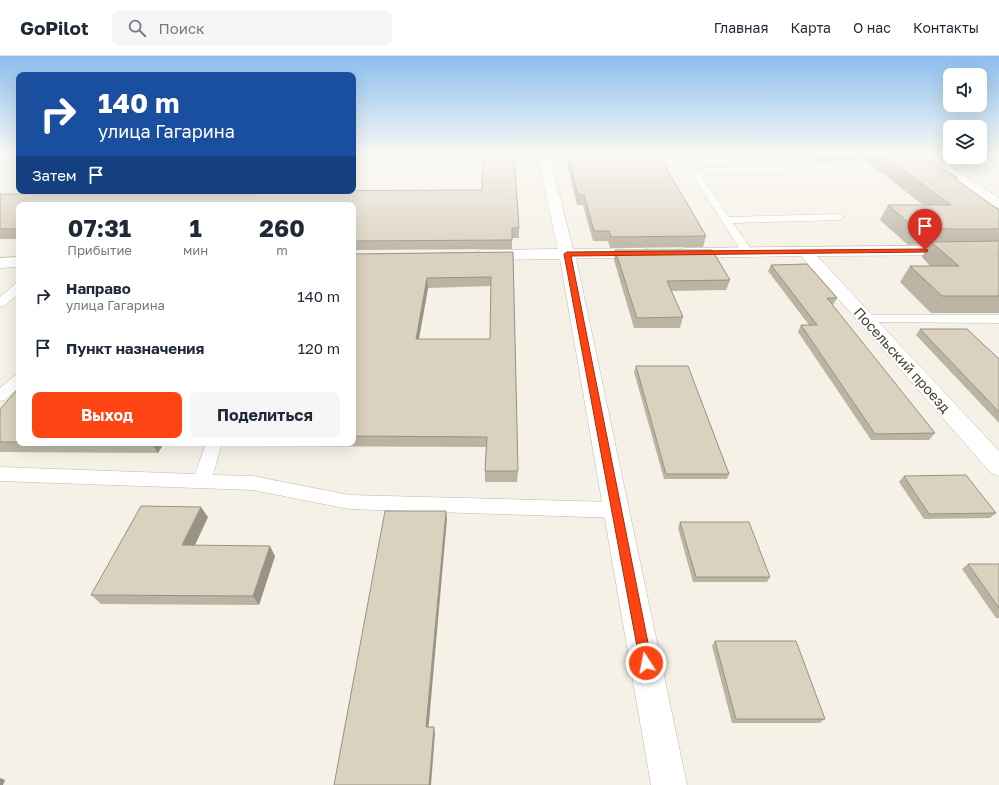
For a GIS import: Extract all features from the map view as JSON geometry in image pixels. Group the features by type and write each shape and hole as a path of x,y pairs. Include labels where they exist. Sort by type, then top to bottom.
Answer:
{"street":[{"path":"551,188 567,254 669,785"},
{"path":"975,188 999,204"},
{"path":"464,255 999,250"},
{"name":"Посельский проезд","path":"805,252 999,467"},
{"path":"0,262 16,262"}],"lane":[{"path":"705,188 747,252"},
{"path":"725,220 839,217"},
{"path":"0,303 16,290"},
{"path":"866,319 999,319"},
{"path":"0,396 16,382"},
{"path":"202,481 213,446"},
{"path":"0,474 253,483 349,502 616,510"}],"building":[{"path":"482,188 516,188 519,228 512,228 512,240 356,241 356,202 16,202 16,229 0,229 0,194 356,194 356,191 482,190"},
{"path":"576,188 678,188 706,236 611,237 609,231 594,231 584,195 578,195"},
{"path":"928,188 968,188 999,210 999,229 916,229 888,205 951,205"},
{"path":"999,241 999,296 942,296 910,266 959,266 931,242"},
{"path":"615,250 712,250 730,280 667,281 683,317 637,318"},
{"path":"513,252 518,471 485,471 487,437 356,436 356,254","holes":["491,277 490,339 416,339 427,278"]},
{"path":"807,264 837,298 827,298 935,433 875,434 801,325 817,325 771,265"},
{"path":"920,329 967,329 999,359 999,412"},
{"path":"636,366 688,366 729,474 666,474"},
{"path":"16,391 16,442 0,442 0,409"},
{"path":"966,475 996,513 929,514 904,476"},
{"path":"141,506 201,507 182,545 270,546 253,596 91,595"},
{"path":"385,511 446,511 426,727 434,727 429,785 334,785"},
{"path":"680,522 749,522 770,577 696,577"},
{"path":"968,564 999,564 999,608"},
{"path":"715,641 796,641 825,719 736,719"}],"route":[{"path":"646,663 567,254 925,250"}]}
